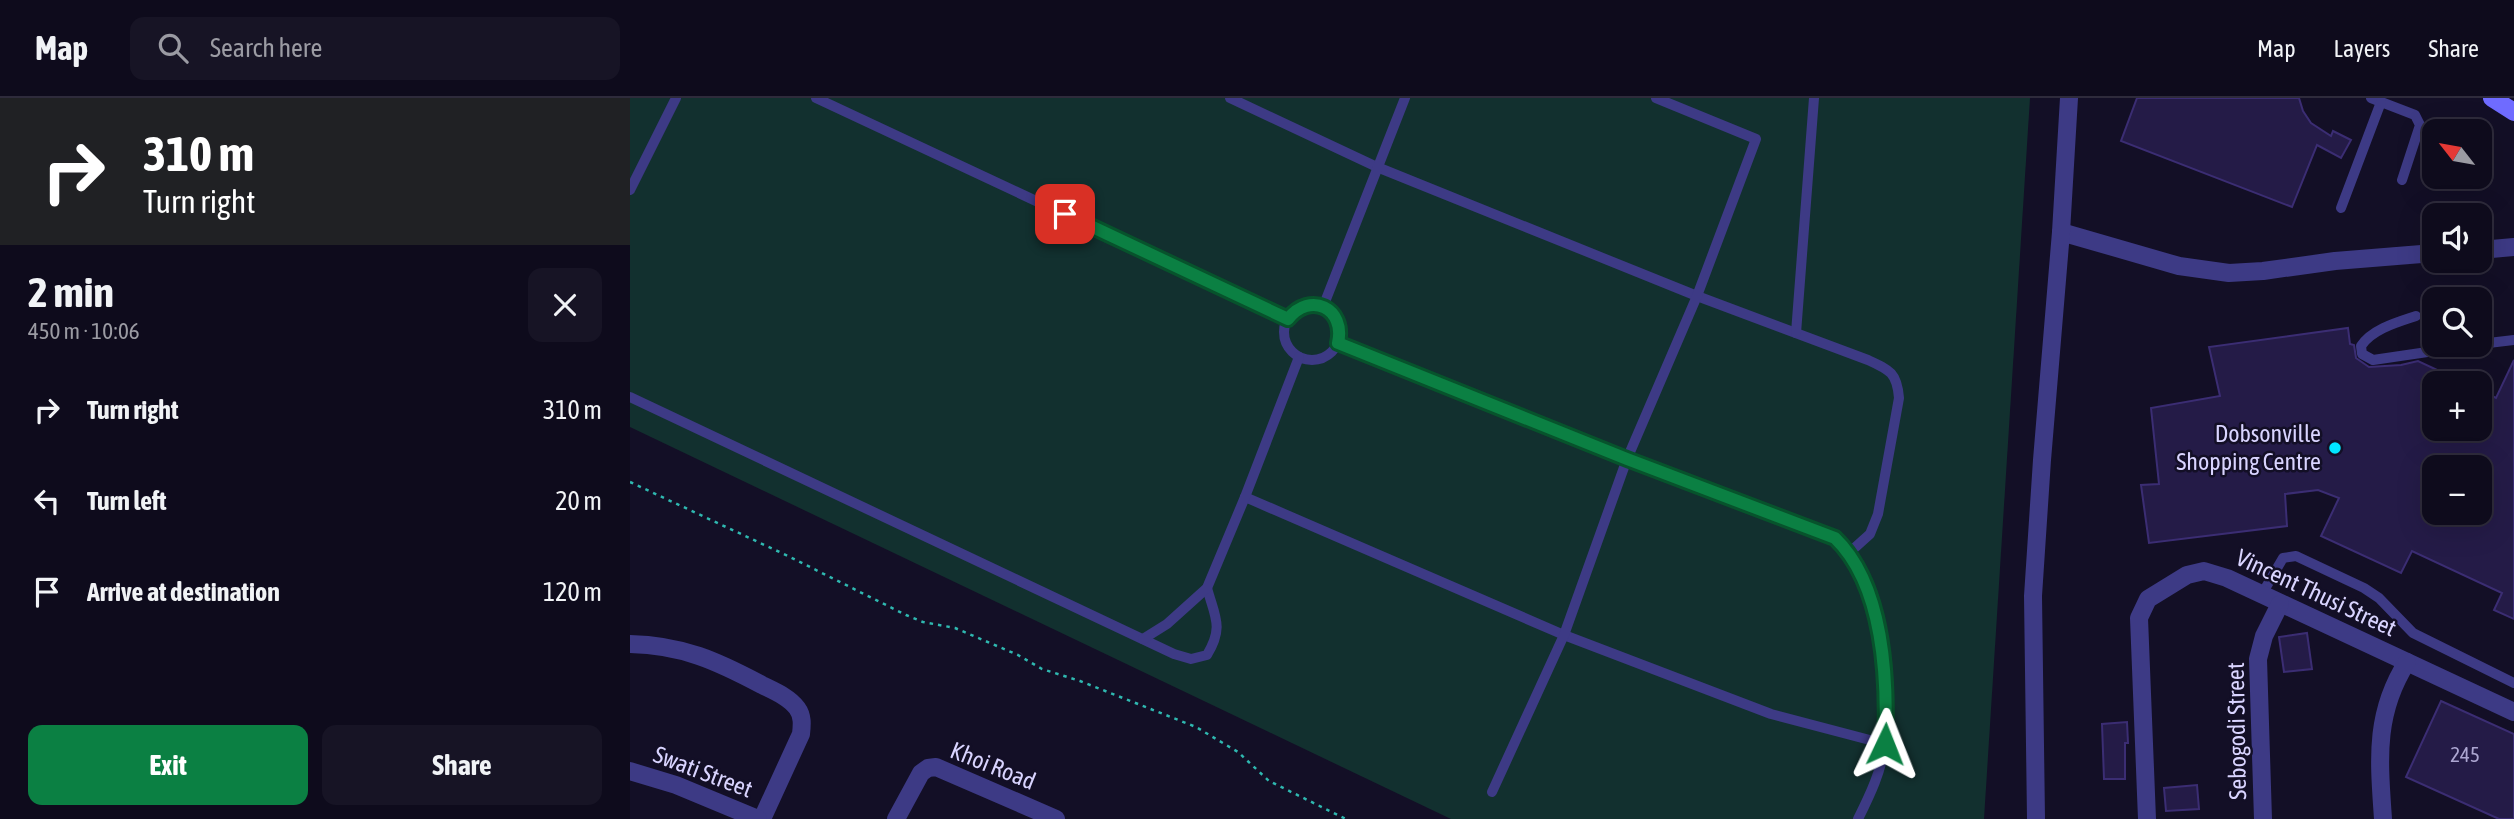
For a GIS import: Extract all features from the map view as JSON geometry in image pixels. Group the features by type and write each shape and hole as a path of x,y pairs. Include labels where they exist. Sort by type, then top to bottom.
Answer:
{"main road":[{"path":"2493,98 2514,112"}],"street":[{"path":"2036,819 2033,596 2062,232 2069,98"},
{"path":"2062,232 2179,266 2230,273 2422,254"},
{"path":"2492,249 2514,247"},
{"name":"Vincent Thusi Street","path":"2147,819 2139,626 2143,606 2148,598 2188,575 2204,571 2218,574 2514,712"},
{"name":"Sebogodi Street","path":"2263,819 2258,659 2264,636 2280,604"},
{"path":"630,644 670,647 697,653 752,679 799,710 802,720 801,734 760,819"},
{"path":"2383,819 2380,745 2382,721 2400,673 2407,662"},
{"name":"Khoi Road","path":"896,819 921,773 936,767 1056,819"},
{"name":"Swati Street","path":"630,771 676,785 760,819"}],"lane":[{"path":"630,190 676,98"},
{"path":"817,98 1288,319"},
{"path":"1230,98 1377,167 1696,296 1887,369 1898,381 1899,398 1878,514 1870,534 1850,552"},
{"path":"1323,307 1405,98"},
{"path":"1492,792 1564,635 1627,459 1696,296 1756,139 1656,98"},
{"path":"1796,333 1814,98"},
{"path":"2341,208 2376,100 2415,115 2419,121 2402,180"},
{"path":"1300,307 1323,307 1336,318 1339,326 1338,343 1325,356 1308,360 1299,357 1287,344 1285,327 1288,319 1300,307"},
{"path":"2416,316 2394,323 2369,337 2361,346 2362,354 2373,360 2422,352"},
{"path":"2492,342 2514,340"},
{"path":"1338,343 1627,459 1835,538 1850,552 1868,597 1885,668 1885,744 1873,788 1858,819"},
{"path":"1143,639 1178,615 1207,588 1299,357"},
{"path":"630,397 1143,639 1191,659 1207,654 1218,637 1207,588"},
{"path":"1245,497 1564,635 1771,715 1885,744"},
{"path":"2262,594 2283,558 2296,555 2364,588 2379,598 2413,633 2514,683"}],"path":[{"path":"630,482 906,615 923,622 955,628 1018,655 1042,669 1108,691 1196,727 1238,752 1269,782 1346,819"}],"green space":[{"path":"630,98 2030,98 1984,819 1451,819 630,427"}],"building":[{"path":"2137,98 2299,98 2311,123 2331,136 2333,131 2351,140 2341,158 2317,145 2292,207 2121,141"},
{"name":"Dobsonville Shopping Centre","path":"2348,328 2350,344 2354,345 2356,358 2369,367 2418,361 2439,371 2422,371 2422,441 2492,441 2492,396 2496,398 2514,360 2514,619 2494,610 2502,593 2412,551 2401,573 2321,536 2339,498 2318,490 2285,494 2287,526 2149,543 2141,485 2159,484 2151,408 2220,396 2209,347"},
{"path":"2307,633 2312,669 2284,672 2279,637"},
{"path":"2441,701 2514,734 2514,819 2499,819 2406,777"},
{"path":"2127,722 2125,779 2104,779 2102,724"},
{"path":"2197,785 2199,809 2166,811 2164,788"}],"place":[{"name":"Dobsonville Shopping Centre","path":"2335,448"}],"route":[{"path":"1065,214 1288,319 1300,307 1323,307 1331,311 1336,318 1340,335 1338,343 1627,459 1835,538 1850,552 1876,623 1885,668 1885,744"}]}
